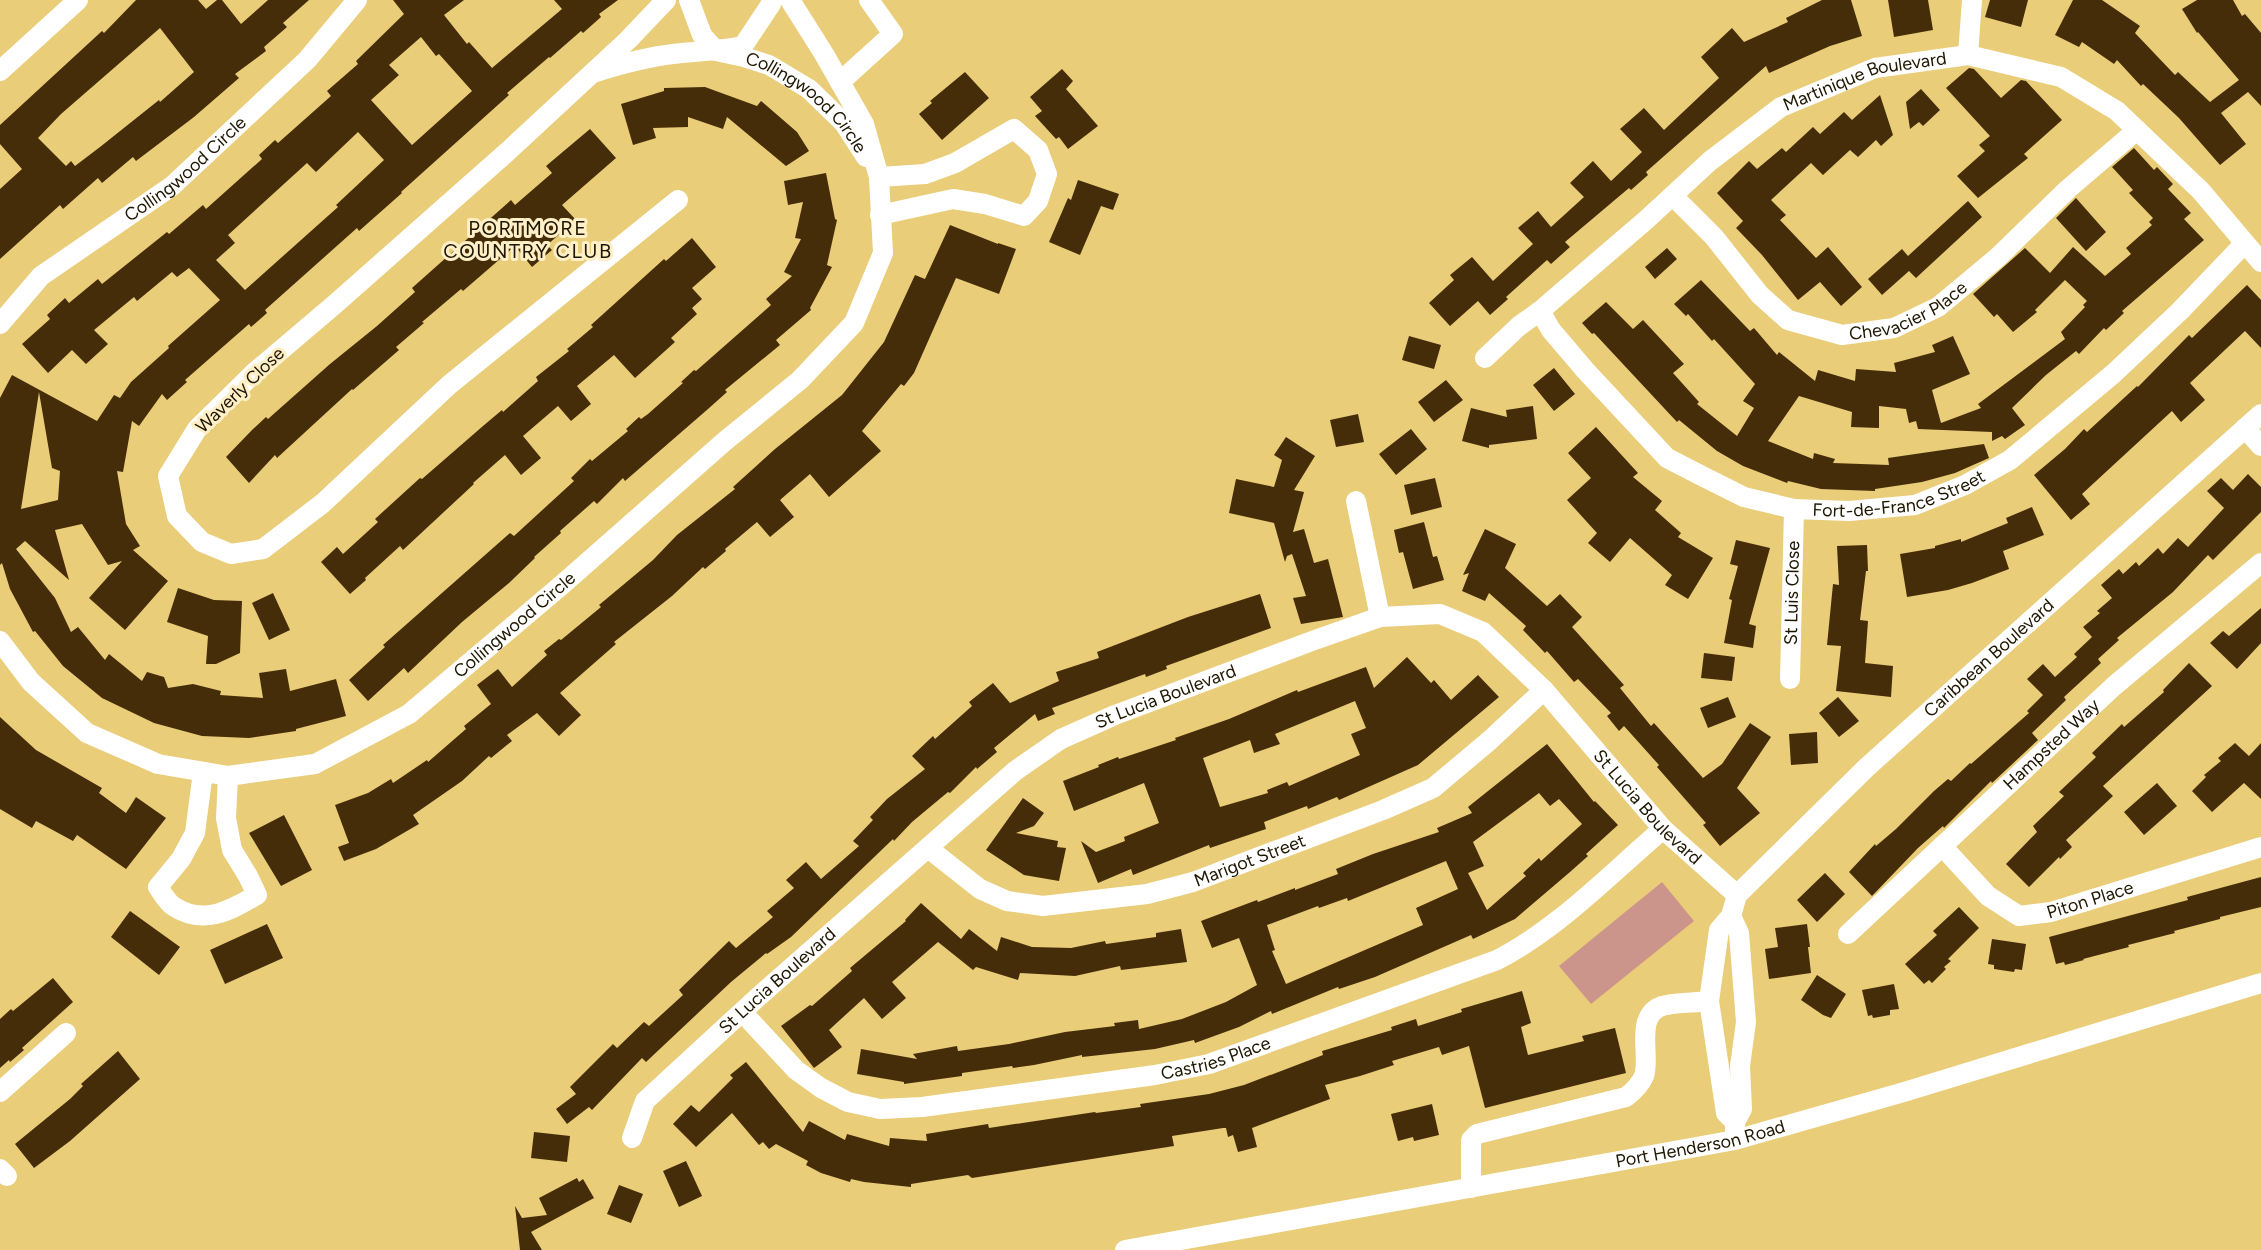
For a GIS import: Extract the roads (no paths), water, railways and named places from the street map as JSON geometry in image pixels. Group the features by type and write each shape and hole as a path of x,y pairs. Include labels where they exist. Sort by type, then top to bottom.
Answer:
{"street":[{"path":"0,71 78,0"},
{"name":"Collingwood Circle","path":"0,324 41,276 172,186 307,60 357,0"},
{"name":"Waverly Close","path":"666,0 628,40 506,153 255,372 197,429 168,476 177,516 202,542 231,554 263,549 323,503 449,385 678,200"},
{"name":"Collingwood Circle","path":"689,0 702,35 716,51 769,65 809,89 844,123 879,177"},
{"name":"Collingwood Circle","path":"716,51 743,46 771,4 771,0"},
{"name":"Collingwood Circle","path":"0,641 31,682 87,733 158,765 228,776 315,764 409,714 487,650 725,441 800,380 854,323 883,253 879,177 864,124 790,0"},
{"path":"840,82 894,34 869,0"},
{"path":"1968,55 1972,0"},
{"name":"Waverly Close","path":"591,74 640,60 672,54 716,51"},
{"name":"Martinique Boulevard","path":"1485,358 1710,162 1780,107 1875,68 1968,55 2061,77 2117,111 2201,190 2261,262"},
{"path":"879,177 925,174 955,163 1014,129 1038,150 1047,174 1038,201 1024,216 985,204 953,199 880,215"},
{"name":"Chevacier Place","path":"1673,196 1714,237 1760,295 1788,320 1842,335 1894,328 1938,307 1998,257 2067,189 2137,130"},
{"name":"Fort-de-France Street","path":"1540,311 1551,330 1585,370 1667,458 1744,497 1794,509 1850,511 1915,505 1965,485 2010,460 2113,374 2244,244"},
{"name":"Caribbean Boulevard","path":"1735,1131 1726,1113 1709,1001 1719,930 1731,916 1737,895 1866,768 2261,414"},
{"path":"2245,428 2261,446"},
{"path":"1356,501 1380,617"},
{"name":"St Luis Close","path":"1790,679 1794,509"},
{"name":"Hampsted Way","path":"1848,934 2114,686 2261,563"},
{"name":"St Lucia Boulevard","path":"632,1138 645,1101 1015,771 1061,739 1115,715 1380,617 1440,614 1483,632 1544,690 1663,829 1737,895"},
{"name":"Marigot Street","path":"928,848 980,889 1007,900 1043,906 1147,894 1193,882 1383,810 1433,788 1490,741 1544,690"},
{"path":"203,772 195,833 181,860 158,887 171,905 198,918 231,910 257,895 232,850 226,818 228,776"},
{"name":"Castries Place","path":"743,1013 796,1070 821,1088 848,1102 880,1109 922,1107 1155,1075 1209,1064 1497,960 1519,949 1554,922 1663,829"},
{"name":"Piton Place","path":"1942,846 1988,896 2019,916 2051,912 2261,847"},
{"path":"1731,916 1739,933 1746,1022 1740,1066 1742,1109 1735,1131"},
{"name":"Port Henderson Road","path":"1125,1250 1471,1188 1904,1092 2261,983"},
{"path":"1471,1188 1471,1140 1477,1134 1626,1097 1637,1088 1644,1074 1646,1025 1652,1013 1661,1006 1709,1001"},
{"path":"0,1092 66,1033"}],"district":[{"name":"PORTMORE COUNTRY CLUB","path":"528,240"}]}
